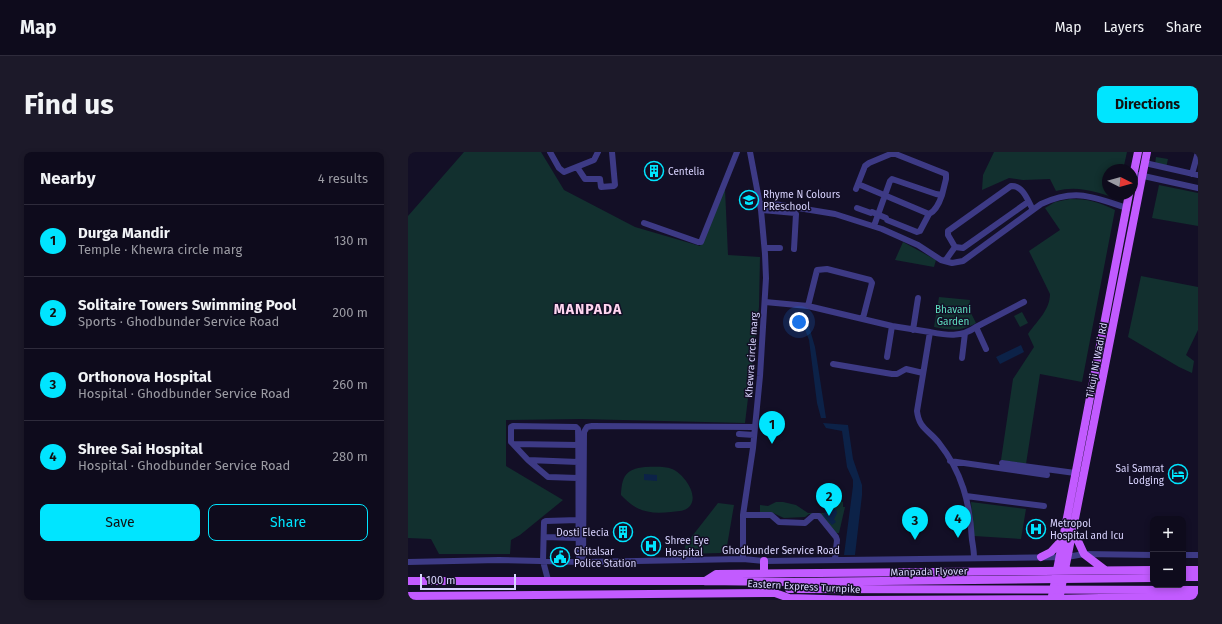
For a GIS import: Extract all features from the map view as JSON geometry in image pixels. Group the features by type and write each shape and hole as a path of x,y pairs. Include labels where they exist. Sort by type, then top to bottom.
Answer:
{"main road":[{"path":"1136,164 1138,152"},
{"name":"Tikuji Ni Wadi Rd","path":"1063,557 1073,530 1147,152"},
{"name":"Tikuji Ni Wadi Rd","path":"1055,599 1063,557 1063,539 1075,474 1129,200"},
{"path":"1073,530 1084,554 1105,570"},
{"path":"1041,557 1051,552 1063,539"},
{"path":"764,561 764,573"},
{"name":"Eastern Express Turnpike","path":"408,581 705,581 716,574 1150,570"},
{"path":"1186,570 1198,570"},
{"path":"978,572 978,599"},
{"path":"1186,577 1198,577"},
{"name":"Manpada Flyover","path":"775,593 790,586 1150,578"},
{"name":"Manpada Flyover","path":"705,581 790,586 1198,590"},
{"name":"Eastern Express Turnpike","path":"408,596 506,598 775,593 789,598 830,600 1055,599 1198,596"}],"street":[{"path":"550,152 559,168 564,172 594,160 598,152"},
{"path":"577,167 585,179 600,179 601,187 614,186 612,152"},
{"path":"644,223 701,242 737,152"},
{"name":"Khewra circle marg","path":"743,560 743,516 753,445 760,376 765,248 761,207 750,152"},
{"path":"1145,163 1195,174 1198,152"},
{"path":"856,208 886,218 887,220 918,232 920,231 929,214 932,213 936,207 942,194 946,174 893,153 865,166 857,187 885,195 929,214"},
{"path":"1138,176 1142,175 1198,188"},
{"path":"874,226 892,179 936,194 942,194"},
{"path":"955,247 948,235 948,232 1010,186 1015,186 1022,190 1033,210"},
{"path":"761,207 774,204 835,214 874,226 918,245 941,260 952,263 964,261 1041,204 1055,198 1067,195 1092,196 1127,208"},
{"path":"955,247 963,248 1028,202"},
{"path":"761,207 796,214 794,249"},
{"path":"946,261 955,247"},
{"path":"765,248 780,248"},
{"path":"808,306 817,270 827,269 870,280 872,283 863,318"},
{"path":"913,330 918,298"},
{"path":"764,302 808,306 892,326 950,335 960,335 969,332 1024,302"},
{"path":"887,357 892,326"},
{"path":"976,327 986,349"},
{"path":"930,332 917,411 918,420 924,429 938,442 961,479 966,496 971,526 973,558"},
{"path":"962,358 965,333"},
{"path":"833,364 892,374 897,374 906,369 923,372"},
{"path":"578,478 548,477 528,460 511,442 511,428 513,426 578,429 578,478 578,520 578,538 581,562"},
{"path":"581,562 584,432 587,427 754,427"},
{"path":"739,434 754,435"},
{"path":"513,444 578,445"},
{"path":"738,445 753,445"},
{"path":"528,460 578,462"},
{"path":"950,461 1047,475"},
{"path":"1002,463 1075,474"},
{"path":"966,496 1044,506"},
{"path":"743,516 771,515 779,522 806,523 813,516 819,516 836,537 835,560"},
{"path":"548,580 543,561 544,522 578,520"},
{"path":"544,537 578,538"},
{"name":"Ghodbunder Service Road","path":"408,562 499,560 581,562 764,561 1063,557 1084,554 1150,555"},
{"path":"1186,555 1198,555"}],"green space":[{"path":"464,152 541,152 564,190 635,227 700,246 725,189 728,255 760,257 759,307 745,423 581,419 506,420 506,466 563,500 520,535 511,540 510,554 439,554 431,539 408,538 408,216"},
{"path":"994,152 1127,152 1124,164 1102,164 1102,194 1080,189 1064,189 1056,191 1050,179 1023,180 1009,178 982,190 983,175"},
{"path":"1156,157 1168,159 1166,168 1155,165"},
{"path":"1159,185 1198,193 1198,226 1152,218"},
{"path":"1070,199 1093,202 1115,210 1082,382 1040,374 1026,464 1001,460 1013,379 1034,347 1028,334 1048,305 1050,294 1029,251 1060,230 1045,208 1055,202"},
{"path":"903,242 936,260 934,267 895,260"},
{"path":"1141,276 1198,287 1198,330 1186,355 1194,361 1192,373 1128,337"},
{"name":"Bhavani Garden","path":"939,297 970,300 969,309 976,323 965,328 955,330 934,327"},
{"path":"1022,312 1028,323 1020,327 1014,316"},
{"path":"645,467 669,468 677,472 686,480 692,491 693,497 689,507 680,511 656,513 644,511 627,501 621,495 622,483 626,475 633,470"},
{"path":"836,499 843,502 843,507 845,507 839,533 835,533 817,514 809,514 805,517 784,518 773,513 760,513 760,505 768,506 776,502 783,502 796,505 808,513 826,513 836,504"},
{"path":"971,502 1026,509 1021,539 974,536"},
{"path":"718,503 734,505 725,551 720,553 683,554 686,544"}],"water":[{"path":"800,316 806,316 815,347 826,418 821,418 817,403 809,340"},
{"path":"1021,345 1024,352 1000,364 996,357"},
{"path":"823,423 848,425 853,459 862,485 855,555 844,555 853,480 847,467 842,431 826,428"},
{"path":"644,474 657,475 657,481 644,480"},
{"path":"836,509 837,513 834,519 836,522 832,525 823,515 825,512 830,514 832,510"}],"place":[{"name":"Centelia","path":"654,171"},
{"name":"Rhyme N Colours PReschool","path":"749,200"},
{"name":"Durga Mandir","path":"772,444"},
{"name":"Sai Samrat Lodging","path":"1178,474"},
{"name":"Solitaire Towers Swimming Pool","path":"829,516"},
{"name":"Metropol Hospital and Icu","path":"1036,529"},
{"name":"Dosti Elecia","path":"623,532"},
{"name":"Shree Sai Hospital","path":"958,538"},
{"name":"Orthonova Hospital","path":"915,540"},
{"name":"Shree Eye Hospital","path":"651,546"},
{"name":"Chitalsar Police Station","path":"560,557"}],"district":[{"name":"MANPADA","path":"588,309"}]}
